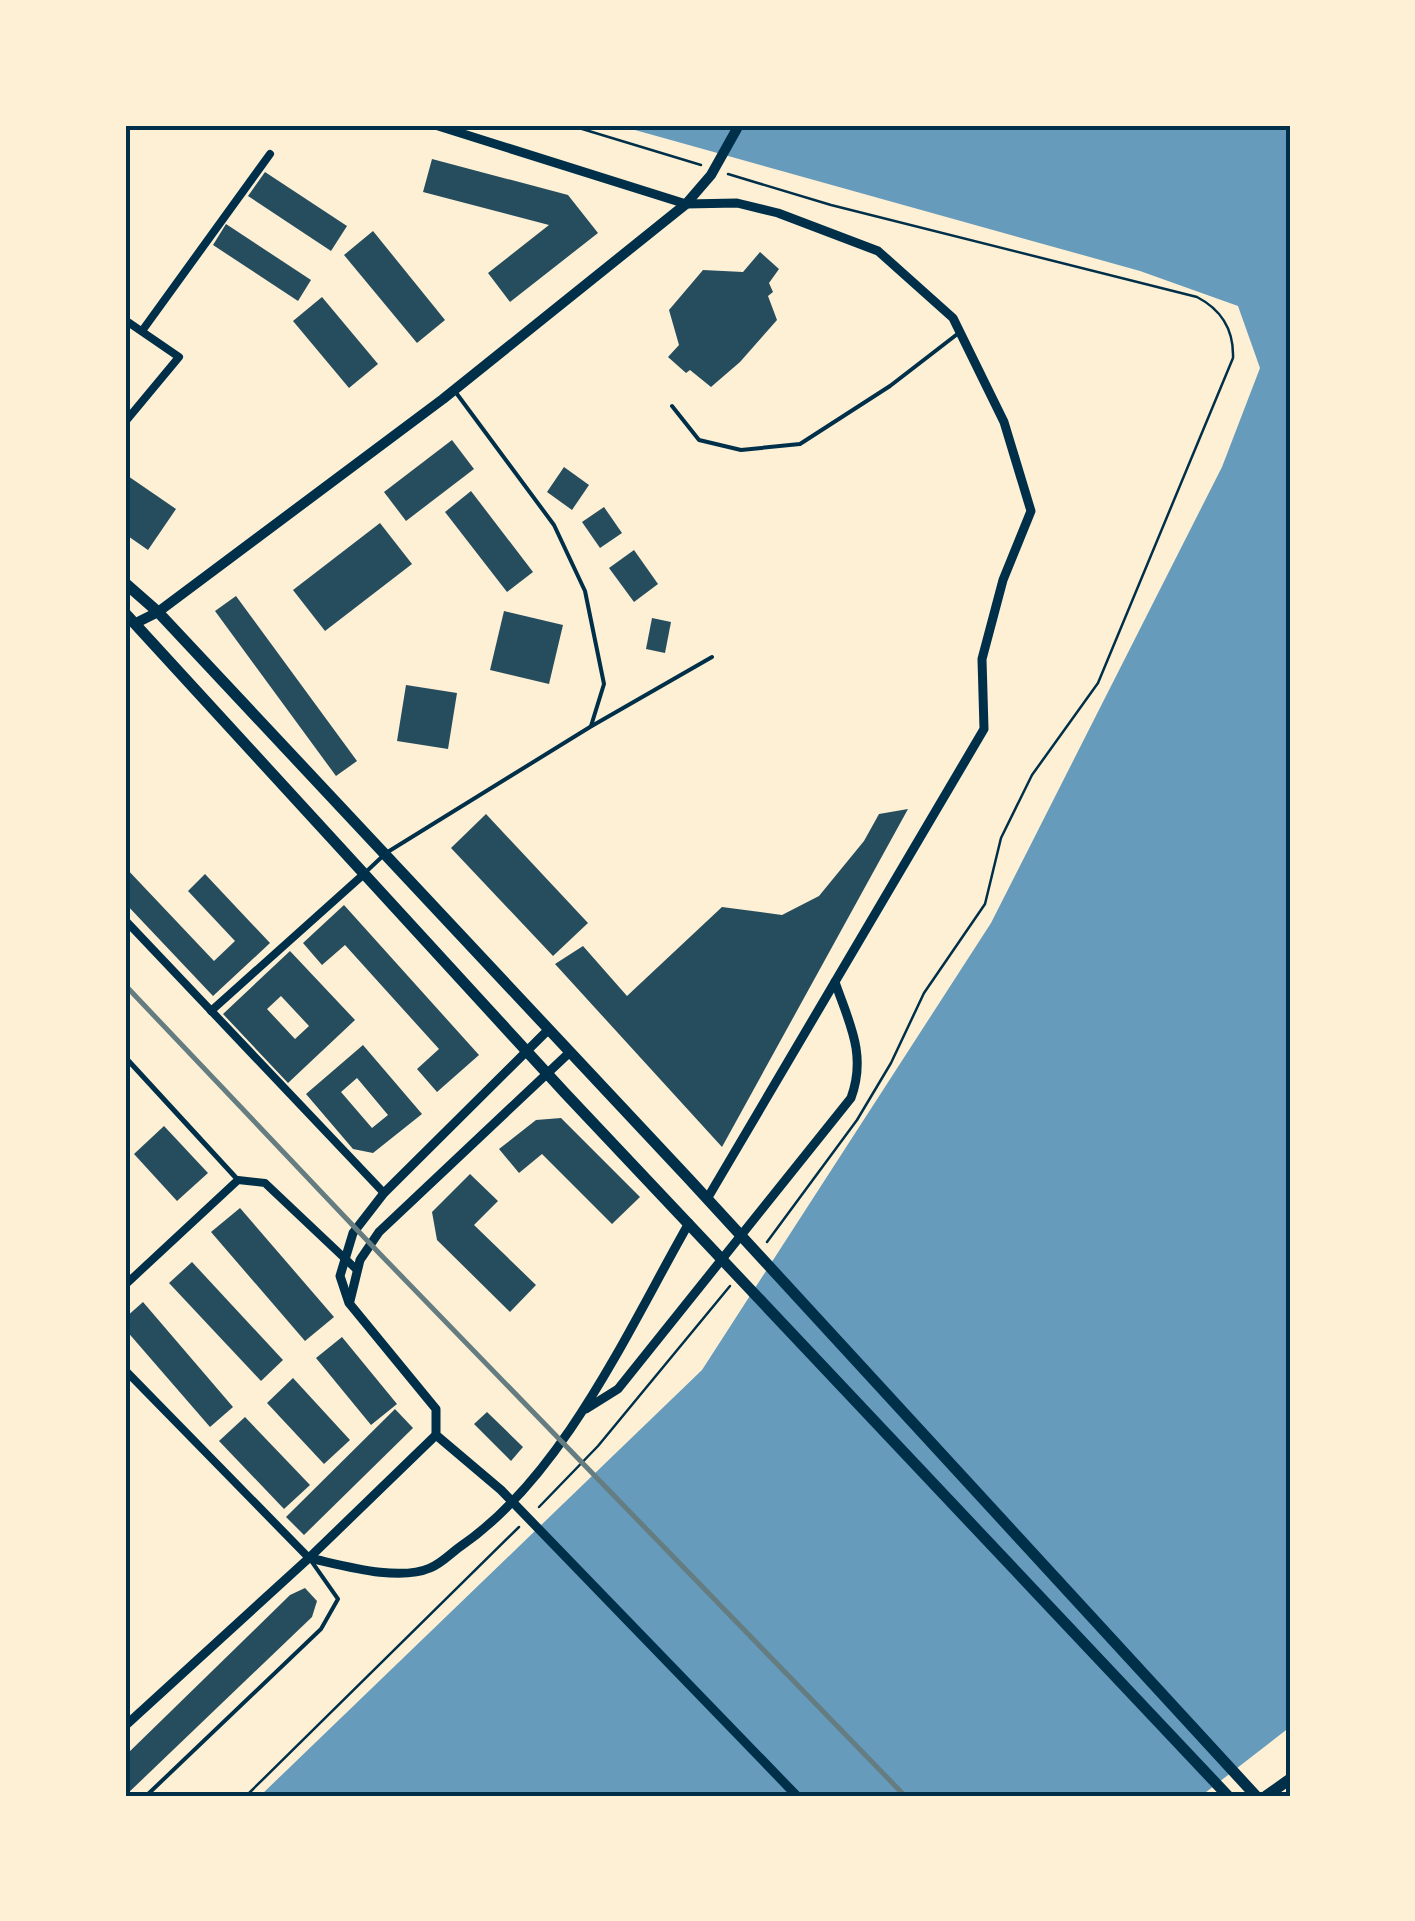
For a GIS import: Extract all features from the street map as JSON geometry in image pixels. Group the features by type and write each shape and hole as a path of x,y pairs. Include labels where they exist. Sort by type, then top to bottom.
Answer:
{"main road":[{"path":"136,623 158,612 454,390 686,204 715,173 738,125"},
{"path":"125,583 158,612 386,853 1256,1796"},
{"path":"125,614 547,1073 1228,1796"},
{"path":"1266,1796 1290,1779"}],"street":[{"path":"435,125 686,204 737,204 778,213 878,251 953,318 1004,422 1031,511 1003,580 982,659 984,729 707,1198"},
{"path":"142,332 270,154"},
{"path":"125,320 179,357 125,422"},
{"path":"125,632 136,623"},
{"path":"211,1011 364,874"},
{"path":"125,920 384,1193"},
{"path":"584,1410 618,1389 843,1110 856,1084 859,1056 853,1027 835,982"},
{"path":"125,1726 309,1558 436,1435 436,1410 349,1303 340,1276 344,1260 353,1233 384,1193 549,1029"},
{"path":"349,1303 356,1270 379,1232 570,1052"},
{"path":"125,1057 238,1180 265,1183 356,1270"},
{"path":"125,1284 238,1180"},
{"path":"125,1370 309,1558 379,1573 428,1569 490,1526 520,1495 584,1410 688,1224"},
{"path":"436,1435 501,1490 796,1796"}],"lane":[{"path":"672,406 700,440 741,450 800,444 890,386 960,332"},
{"path":"454,390 554,525 584,591 604,684 590,727"},
{"path":"364,874 386,853 712,657"},
{"path":"146,1796 321,1629 338,1599 309,1558"}],"path":[{"path":"569,125 700,165"},
{"path":"715,173 1196,298 1222,316 1233,347 1233,358 1198,450 1098,683 1032,775 1001,838 985,904 924,993 891,1063 856,1120 763,1247"},
{"path":"531,1516 598,1446 738,1277"},
{"path":"246,1796 518,1528"}],"water":[{"path":"617,125 1290,125 1290,1727 1201,1796 260,1796 702,1370 991,923 1222,467 1260,368 1238,306 1140,271"}],"building":[{"path":"432,159 568,195 598,233 510,302 488,273 549,225 423,192"},
{"path":"265,172 347,226 331,251 248,196"},
{"path":"226,224 311,280 298,301 213,245"},
{"path":"373,231 445,320 417,343 344,255"},
{"path":"760,252 779,269 769,283 773,292 768,296 777,320 740,362 711,387 668,357 679,345 669,310 703,270 743,272"},
{"path":"322,297 378,364 349,388 293,321"},
{"path":"452,440 474,469 406,521 384,492"},
{"path":"564,467 589,485 572,510 547,492"},
{"path":"125,474 176,509 148,550 125,534"},
{"path":"471,491 533,572 507,592 445,512"},
{"path":"604,507 622,533 600,548 582,522"},
{"path":"380,523 412,564 325,631 293,590"},
{"path":"634,550 658,584 634,602 609,568"},
{"path":"236,596 357,761 336,776 215,611"},
{"path":"504,611 563,625 549,684 490,670"},
{"path":"652,618 671,622 665,653 646,649"},
{"path":"406,685 457,693 448,749 397,741"},
{"path":"908,809 722,1147 555,964 583,946 627,996 722,907 782,915 819,896 864,841 879,814"},
{"path":"486,814 588,923 553,956 451,848"},
{"path":"125,867 214,961 235,941 188,891 205,874 270,943 213,996 125,903"},
{"path":"344,905 479,1055 437,1092 417,1069 439,1049 345,945 322,965 303,943"},
{"path":"290,951 355,1020 288,1083 223,1014","holes":["281,996 309,1026 295,1039 267,1009"]},
{"path":"363,1045 422,1114 373,1153 353,1149 306,1094","holes":["357,1078 388,1115 372,1128 341,1092"]},
{"path":"561,1118 640,1197 612,1224 542,1154 519,1173 499,1149 536,1120"},
{"path":"164,1126 208,1173 177,1201 134,1154"},
{"path":"470,1174 498,1201 474,1225 536,1285 510,1312 437,1240 432,1212"},
{"path":"240,1208 334,1317 305,1341 211,1232"},
{"path":"192,1262 283,1360 261,1381 169,1283"},
{"path":"143,1302 233,1407 210,1427 125,1329 125,1318"},
{"path":"342,1337 397,1404 371,1425 316,1358"},
{"path":"293,1378 350,1440 324,1464 267,1403"},
{"path":"395,1409 413,1428 304,1535 286,1517"},
{"path":"487,1412 523,1447 511,1461 474,1424"},
{"path":"245,1417 310,1485 284,1509 219,1441"},
{"path":"305,1588 317,1601 312,1617 125,1796 125,1756 290,1595"}],"railway":[{"path":"125,985 905,1796"}]}
